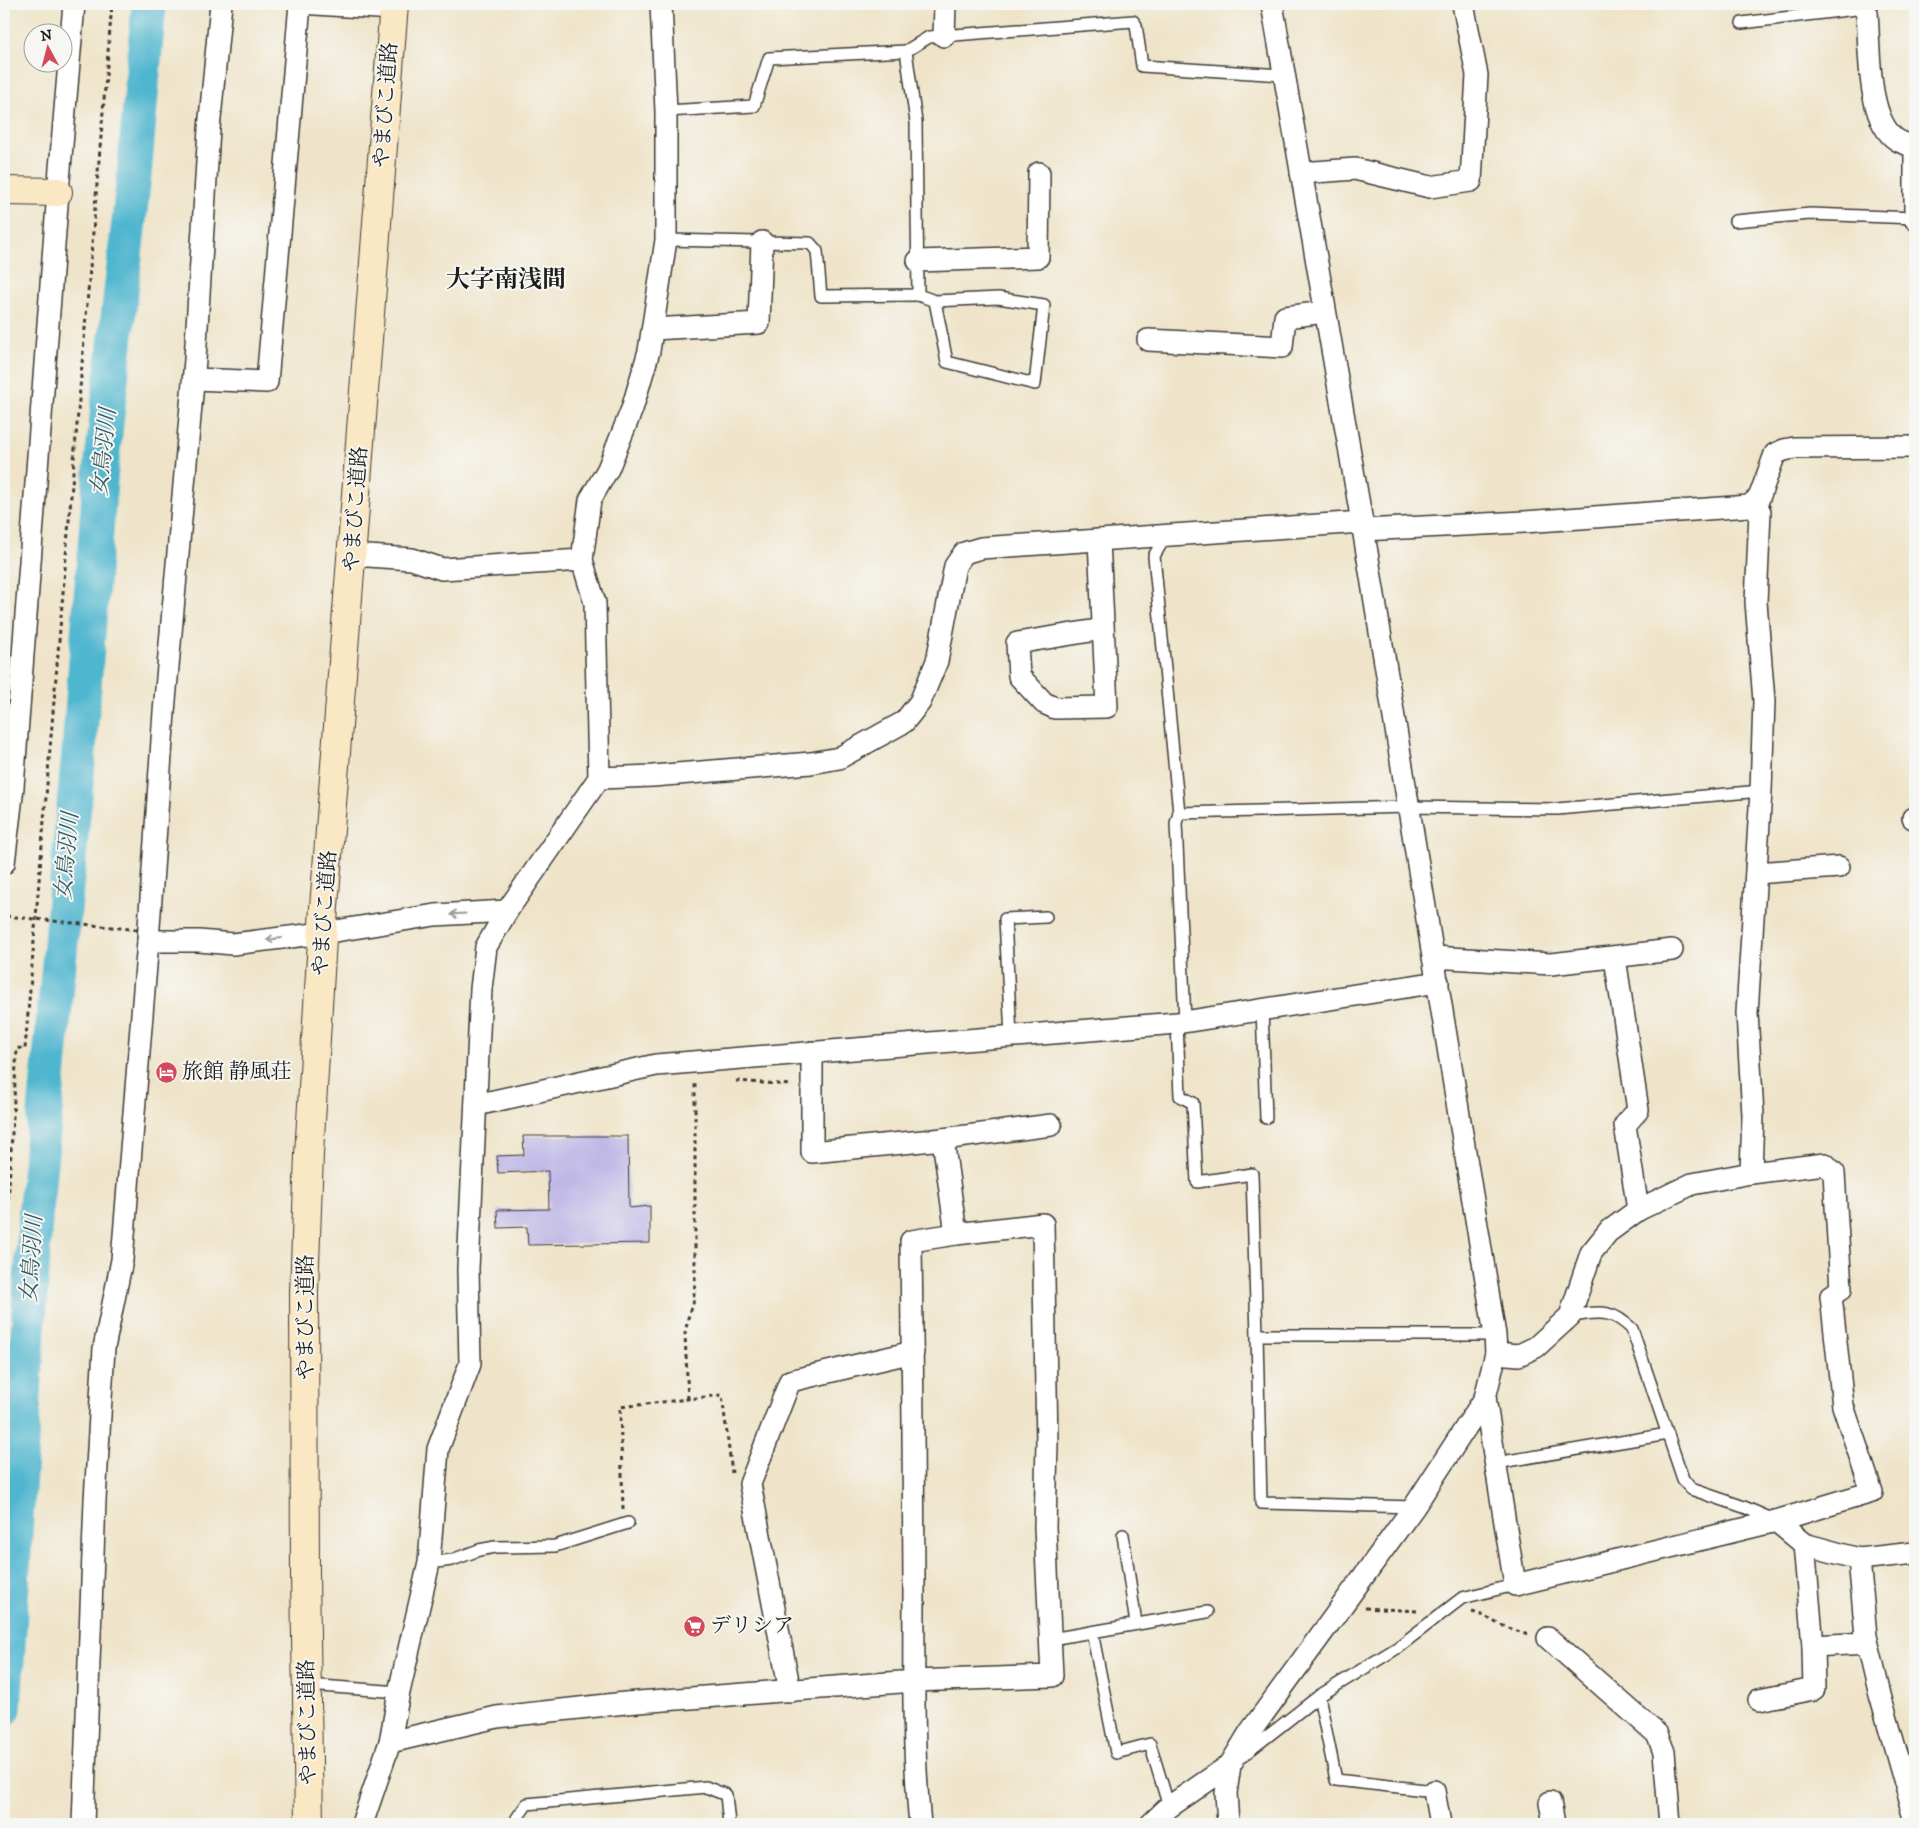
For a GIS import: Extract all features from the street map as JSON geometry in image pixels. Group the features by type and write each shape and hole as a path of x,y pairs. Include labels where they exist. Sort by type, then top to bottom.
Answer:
{"street":[{"path":"4,863 11,726 74,4"},
{"path":"83,1824 95,1500 104,1348 122,1260 144,936 194,379 209,129 221,4"},
{"path":"362,1824 390,1742 399,1692 429,1563 438,1449 470,1364 468,1269 481,989 486,947 507,911 599,778 595,603 582,560 590,500 608,468 632,409 649,352 666,240 666,111 661,4"},
{"path":"944,36 945,4"},
{"path":"1272,4 1362,526 1496,1344 1485,1398 1515,1585 1776,1521 1872,1492 1843,1406 1831,1296 1840,1289 1834,1173 1825,1164 1751,1173 1692,1184 1638,1210 1608,1232 1591,1252 1570,1316 1536,1347 1519,1355 1496,1344"},
{"path":"1301,173 1355,169 1430,187 1471,181 1477,75 1463,4"},
{"path":"194,379 266,382 300,6"},
{"path":"1862,6 1868,12 1872,93 1882,122 1896,140 1915,147 1915,218"},
{"name":"やまびこ道路","path":"309,1824 304,1292 309,1154 322,933 353,555 393,9"},
{"path":"918,261 1038,257 1039,173"},
{"path":"4,192 58,192"},
{"path":"653,329 759,323 762,242"},
{"path":"1148,340 1282,347 1286,317 1325,312"},
{"path":"599,778 712,771 839,758 904,722 920,702 937,662 954,566 964,553 981,548 1167,534 1524,522 1749,506 1759,498 1775,454 1784,450 1794,448 1915,447"},
{"path":"1751,1173 1753,1115 1747,1013 1761,791 1764,701 1756,602 1760,512 1755,502"},
{"path":"1099,540 1107,707 1055,708 1044,704 1019,676 1018,643 1103,629"},
{"path":"353,555 412,559 442,570 582,560"},
{"path":"1756,873 1839,867"},
{"path":"144,936 233,944 322,933 435,915 507,911"},
{"path":"1433,957 1552,964 1672,950"},
{"path":"1615,958 1638,1110 1625,1125 1638,1210"},
{"path":"476,1105 656,1065 1181,1022 1438,982"},
{"path":"812,1052 812,1152 943,1139 1051,1125"},
{"path":"943,1139 956,1234"},
{"path":"390,1742 497,1717 625,1702 914,1681 1052,1676 1045,1528 1046,1442 1043,1224 911,1241 914,1681 916,1782 920,1824"},
{"path":"790,1690 750,1484 790,1381 913,1352"},
{"path":"1228,1824 1226,1793 1230,1765 1250,1732 1414,1506 1485,1398"},
{"path":"1776,1521 1804,1544 1858,1559 1915,1553"},
{"path":"1759,1700 1814,1689 1813,1646 1804,1544"},
{"path":"1858,1559 1867,1643 1915,1818"},
{"path":"1548,1638 1656,1734 1664,1752 1670,1824"},
{"path":"1813,1646 1867,1643"},
{"path":"1151,1824 1169,1807 1230,1765"},
{"path":"1434,1791 1440,1824"},
{"path":"1550,1802 1554,1824"}],"lane":[{"path":"300,6 393,9"},
{"path":"1742,23 1862,6"},
{"path":"666,111 754,106 768,58 906,51 930,37 1133,22 1136,25 1142,66 1283,75"},
{"path":"906,51 916,122 918,295"},
{"path":"1735,222 1810,214 1915,218"},
{"path":"666,240 810,243 817,251 821,296 918,295 935,301 998,298 1044,305 1035,384 947,362 935,301"},
{"path":"1167,534 1154,556 1180,813 1176,823 1181,1022 1180,1096 1193,1103 1197,1182 1252,1174 1258,1335 1261,1503 1414,1506"},
{"path":"1180,813 1408,807 1557,809 1761,791"},
{"path":"1011,1036 1005,919 1046,917"},
{"path":"1262,1009 1266,1118"},
{"path":"1570,1316 1604,1312 1620,1317 1632,1329 1683,1479 1692,1489 1744,1507 1776,1521"},
{"path":"1258,1335 1496,1344"},
{"path":"1496,1462 1668,1434"},
{"path":"429,1563 452,1560 479,1550 495,1547 555,1546 626,1524"},
{"path":"1123,1535 1136,1624"},
{"path":"1230,1765 1319,1696 1397,1648 1462,1598 1515,1585"},
{"path":"1051,1639 1207,1612"},
{"path":"1092,1632 1116,1753 1150,1744 1169,1807"},
{"path":"308,1685 399,1692"},
{"path":"1319,1696 1336,1780 1434,1791"},
{"path":"517,1824 517,1818 527,1804 706,1787 726,1794 728,1824"}],"path":[{"path":"4,1271 17,1048 26,1049 112,4"},
{"path":"5,916 144,936"},
{"path":"688,1399 685,1334 693,1305 695,1283 695,1078"},
{"path":"734,1081 812,1086"},
{"path":"626,1524 620,1408 722,1395 733,1482 750,1484"}],"building":[{"path":"523,1136 628,1136 629,1208 650,1206 650,1243 528,1245 527,1227 498,1228 497,1210 549,1209 548,1171 498,1173 497,1156 524,1155"}],"waterway":[{"name":"女鳥羽川","path":"4,1709 36,1206 78,763 101,469 134,176 149,4"}],"place":[{"name":"旅館 静風荘","path":"166,1072"},
{"name":"デリシア","path":"694,1626"}],"district":[{"name":"大字南浅間","path":"506,280"}]}
